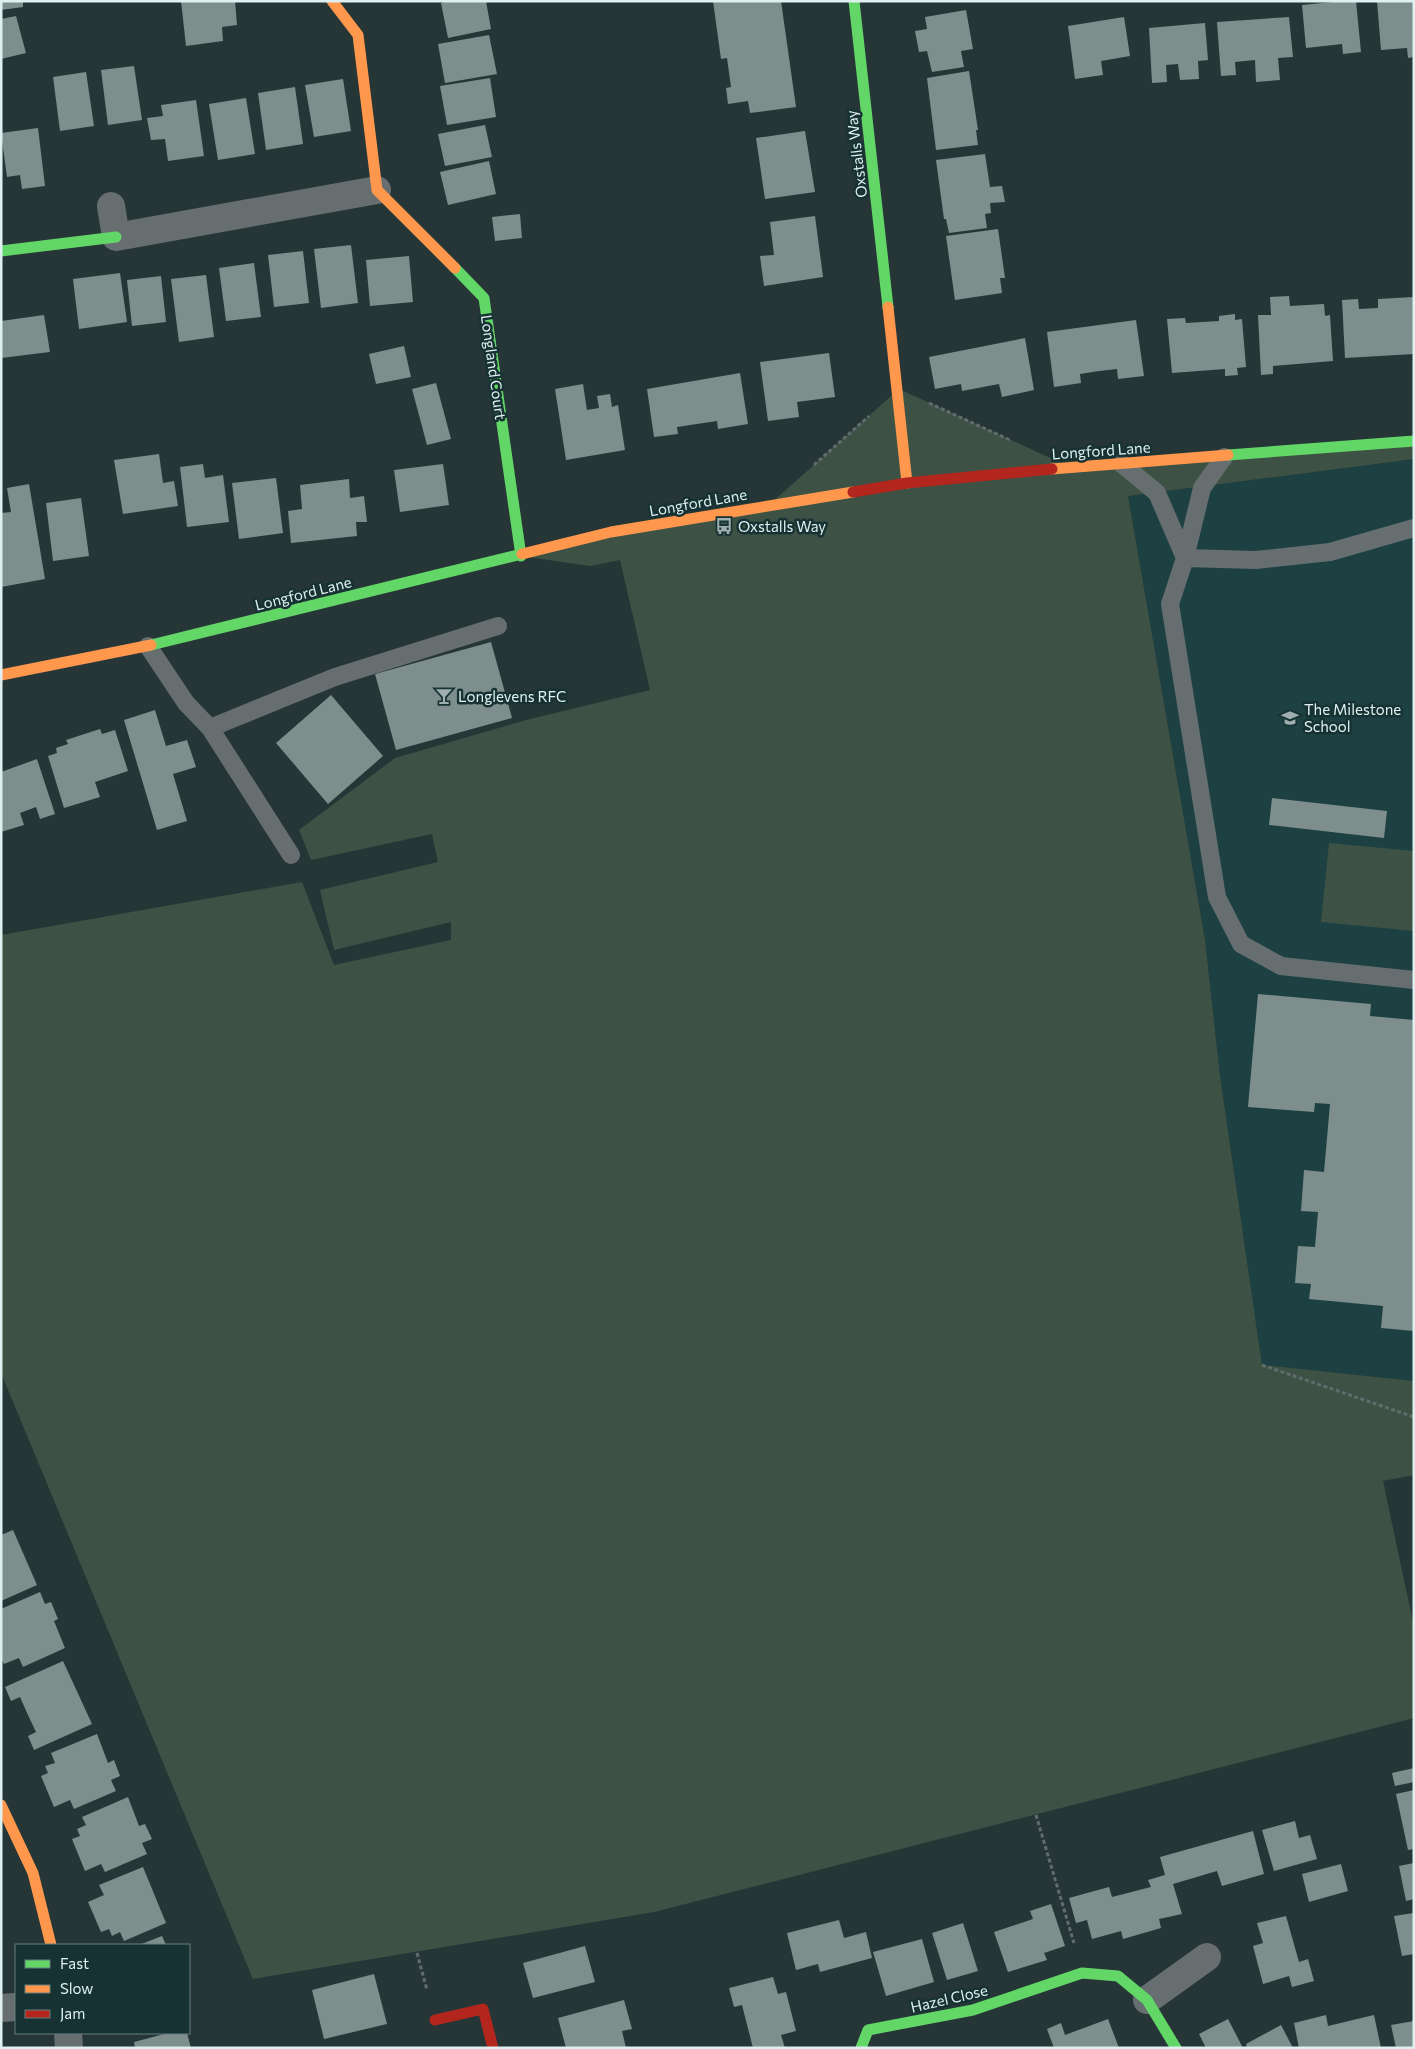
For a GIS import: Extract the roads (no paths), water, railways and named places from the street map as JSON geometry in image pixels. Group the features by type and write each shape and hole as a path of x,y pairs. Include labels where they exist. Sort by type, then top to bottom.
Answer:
{"street":[{"path":"1,251 116,237 377,190 358,35 332,1"},
{"name":"Oxstalls Way","path":"854,1 908,483"},
{"name":"Longland Court","path":"377,190 484,298 521,556"},
{"path":"111,206 116,237"},
{"name":"Longford Lane","path":"1,675 148,646 521,556 611,532 908,483 1414,441"},
{"path":"1,1805 34,1873 51,1944"},
{"path":"1176,2048 1147,2000 1207,1957"},
{"name":"Hazel Close","path":"861,2048 868,2030 973,2010 1082,1973 1118,1976 1147,2000"},
{"path":"1,2008 15,2006"},
{"path":"435,2020 483,2009 492,2048"},
{"path":"68,2034 69,2048"}],"lane":[{"path":"1224,457 1202,488 1185,558 1170,604 1217,897 1240,944 1281,966 1414,980"},
{"path":"1122,464 1157,493 1185,558"},
{"path":"1185,558 1256,560 1330,552 1414,528"},
{"path":"210,728 335,678 498,626"},
{"path":"148,646 186,703 210,728 291,855"}],"place":[{"name":"Oxstalls Way","path":"724,526"},
{"name":"Longlevens RFC","path":"444,696"},
{"name":"The Milestone School","path":"1290,718"}]}
